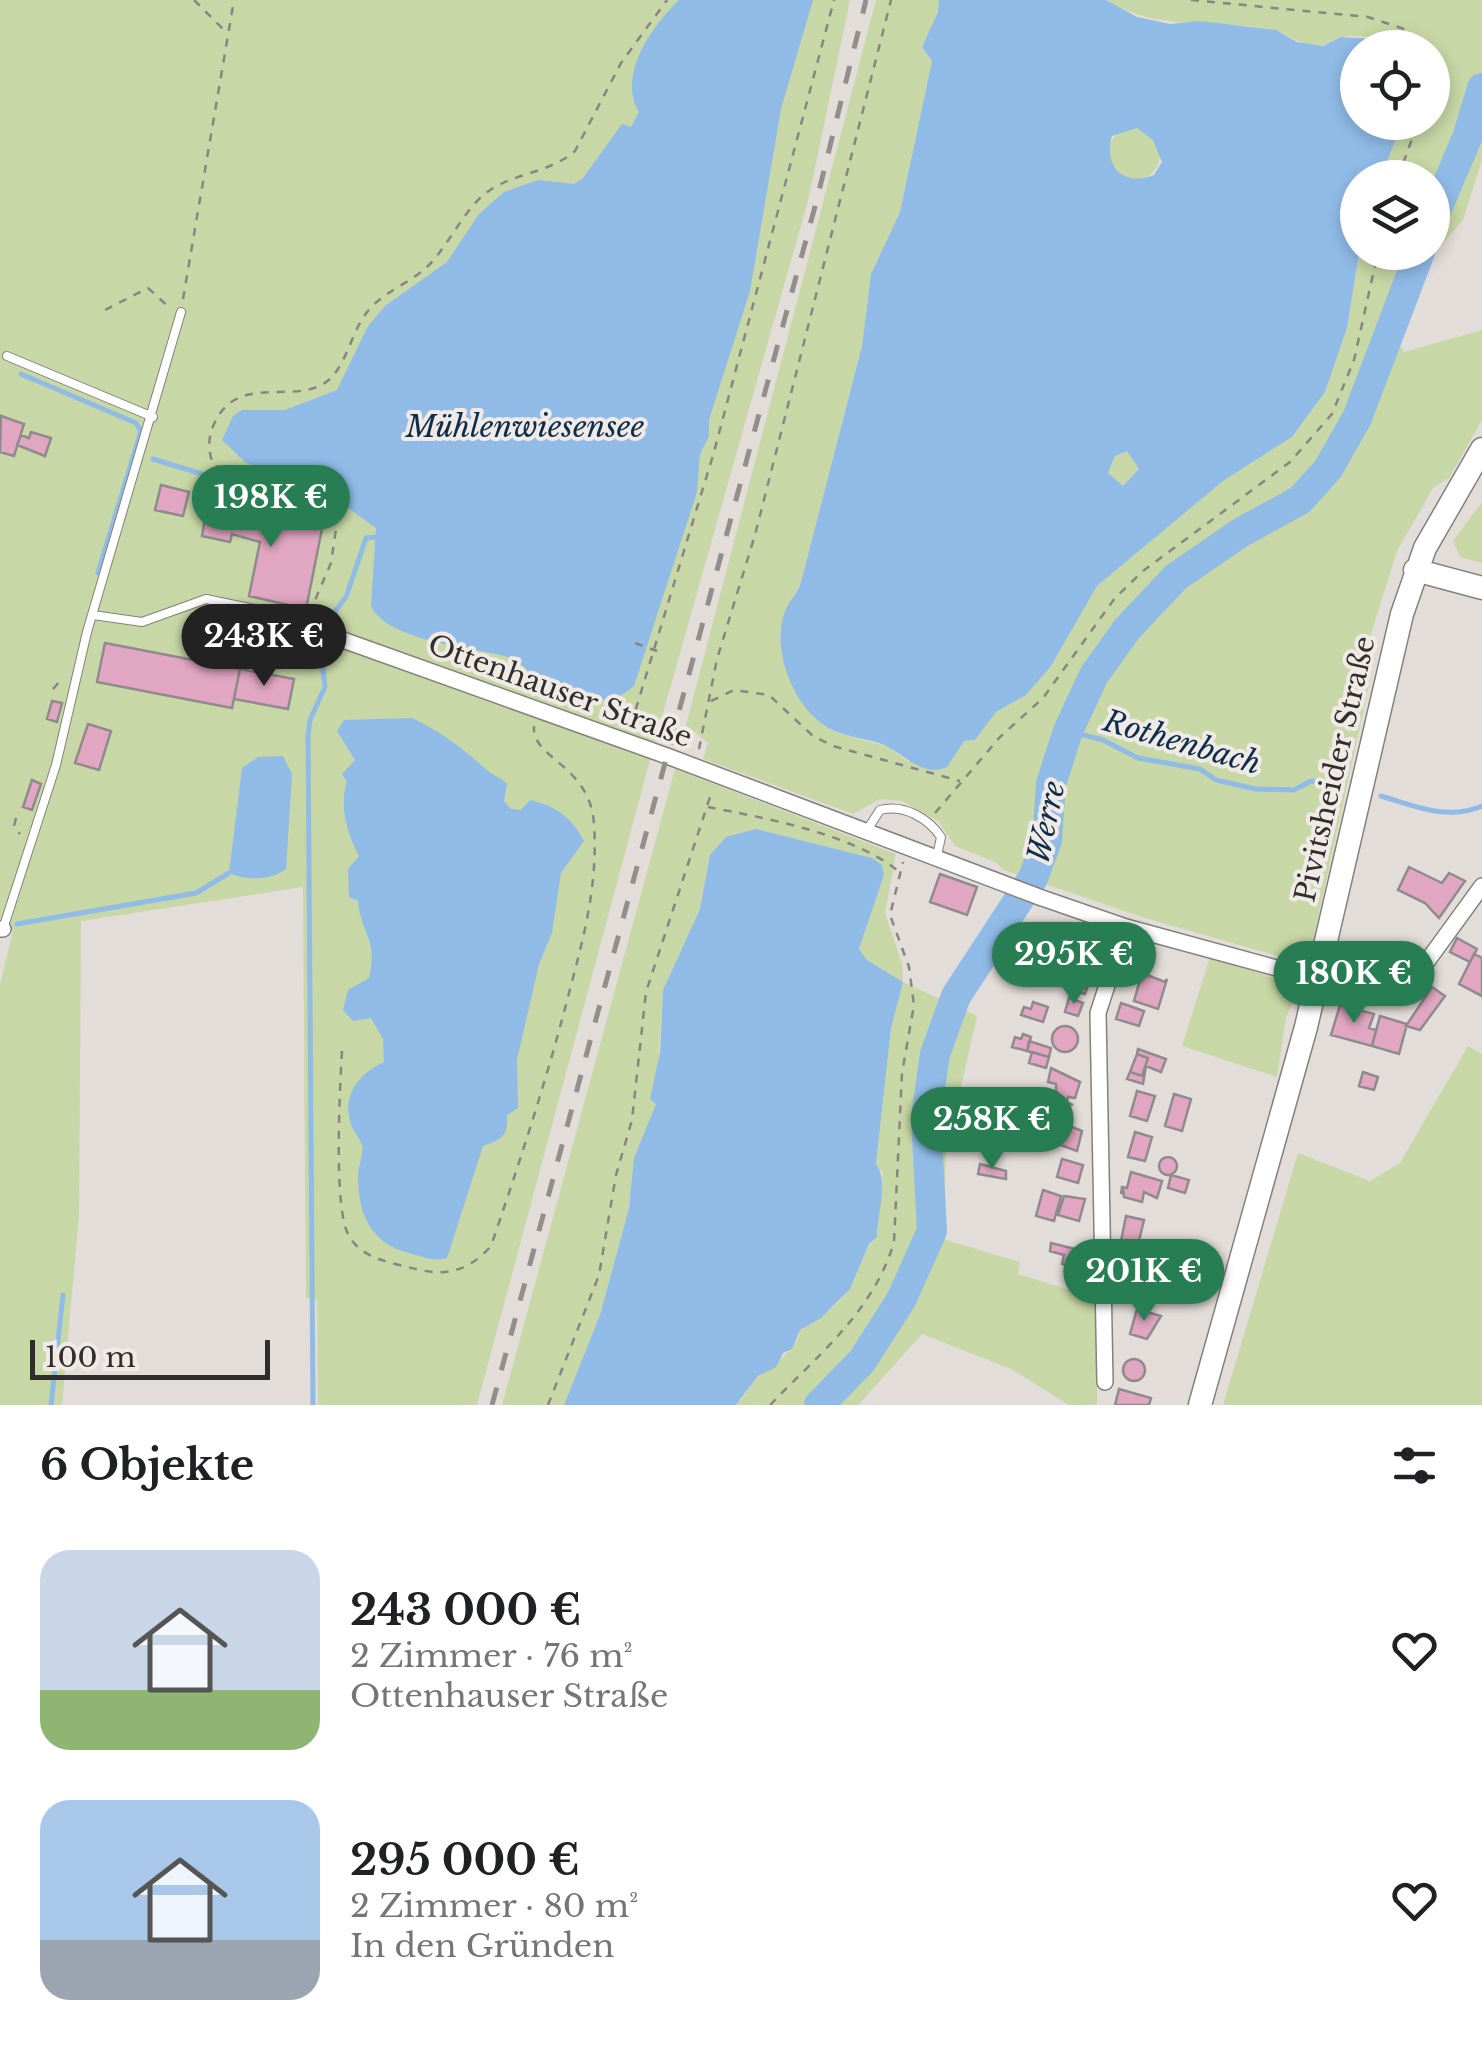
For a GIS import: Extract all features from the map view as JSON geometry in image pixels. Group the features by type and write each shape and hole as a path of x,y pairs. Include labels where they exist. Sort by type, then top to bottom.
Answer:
{"main road":[{"name":"Pivitsheider Straße","path":"1200,1405 1318,974 1415,570 1482,449"},
{"path":"1415,570 1482,588"}],"street":[{"name":"Ottenhauser Straße","path":"329,635 1126,927 1404,993 1482,886"},
{"path":"1104,1382 1098,1013 1126,927"}],"lane":[{"path":"2,929 56,765 93,615 153,417 180,312"},
{"path":"7,356 153,417"},
{"name":"Ottenhauser Straße","path":"93,615 142,622 185,603 206,599 329,635"},
{"path":"866,830 875,814 890,808 927,822 940,837 936,856"}],"path":[{"path":"194,0 228,34"},
{"path":"105,310 148,288 180,312 234,0"},
{"path":"304,626 331,563 337,522 319,505 215,466 210,436 214,423 236,399 321,385 334,376 368,310 430,264 484,195 526,171 563,162 574,151 621,63 666,0"},
{"path":"625,741 657,651 772,245 834,0"},
{"path":"692,765 717,658 756,535 891,0"},
{"path":"1191,0 1380,19 1407,30"},
{"path":"927,822 1043,698 1115,598 1143,571 1290,462 1332,414 1354,360 1374,270"},
{"path":"634,643 657,651"},
{"path":"53,689 61,680"},
{"path":"710,701 734,690 769,695 813,736 833,746 961,782"},
{"path":"342,1052 339,1109 347,1234 362,1251 431,1273 456,1271 476,1262 491,1246 549,1073 596,877 589,799 573,771 534,740 538,710"},
{"path":"548,1405 599,1275 616,1175 632,1120 646,992 718,775"},
{"path":"706,807 796,827 869,852 899,872"},
{"path":"16,818 15,830 32,838"},
{"path":"770,1405 858,1314 888,1263 894,1242 902,1073 914,1005 909,967 890,915 908,846"}],"green space":[{"path":"0,0 850,0 809,197 654,745 477,1405 318,1405 317,1300 306,1298 303,887 81,921 79,1215 62,1405 0,1405 0,985 13,931 0,922"},
{"path":"876,0 939,0 939,12 922,47 932,61 900,212 871,274 862,346 801,582 786,610 837,733 889,747 907,761 948,760 964,741 975,740 996,712 1026,695 1051,666 1097,586 1223,481 1292,437 1325,392 1347,328 1356,270 1426,270 1399,344 1404,352 1482,330 1482,420 1449,478 1433,488 1397,551 1367,647 1375,658 1311,949 1299,962 1145,918 1004,870 995,862 955,846 938,821 902,801 880,799 853,814 703,759 708,743 686,725"},
{"path":"1106,0 1482,0 1482,160 1463,220 1450,235 1450,160 1388,160 1395,140 1450,140 1450,30 1340,30 1340,38 1314,45 1270,29 1145,17"},
{"path":"1134,128 1152,136 1160,154 1152,172 1134,180 1116,172 1108,154 1116,136"},
{"path":"1127,450 1139,469 1123,486 1108,474 1115,456"},
{"path":"1482,502 1482,563 1460,557 1453,541"},
{"path":"675,769 896,854 885,913 902,964 903,982 867,960 859,949 884,875 881,865 872,858 755,829 710,855 700,909 663,990 655,1114 639,1145 629,1208 600,1315 564,1405 502,1405"},
{"path":"1210,957 1287,982 1298,991 1286,1017 1277,1077 1182,1046"},
{"path":"903,982 977,1016 946,1153 943,1239 1020,1262 1018,1274 1098,1299 1097,1405 1069,1405 1011,1369 922,1334 858,1405 736,1405 757,1378 789,1351 800,1330 828,1312 845,1294 877,1237 883,1173 876,1165 891,1029"},
{"path":"1468,1046 1482,1054 1482,1405 1223,1405 1298,1153 1370,1181 1400,1163"}],"water":[{"name":"Mühlenwiesensee","path":"679,0 813,0 781,109 750,291 709,420 709,436 700,454 697,492 634,686 612,698 585,699 546,685 509,657 411,635 380,618 371,606 376,528 333,497 245,462 222,440 233,416 242,410 285,410 337,390 368,326 385,306 447,262 479,214 504,192 538,180 574,184 583,178 622,124 631,127 639,112 632,83 640,53"},
{"path":"939,0 1106,0 1137,17 1170,24 1199,21 1276,30 1297,42 1323,46 1340,38 1340,140 1395,140 1388,160 1340,160 1340,270 1356,270 1347,328 1325,392 1292,437 1223,481 1097,586 1051,666 1026,695 996,712 975,740 964,741 947,767 938,770 922,767 884,745 825,726 799,699 790,682 781,644 781,626 801,582 862,346 871,274 900,212 932,61 922,47 938,12","holes":["1137,128 1153,140 1162,162 1154,175 1133,178 1113,165 1112,136","1127,451 1139,469 1123,486 1108,473 1115,456"]},
{"path":"412,718 452,741 505,782 504,801 511,809 521,810 530,800 548,806 568,819 584,841 561,873 552,933 539,964 517,1060 518,1108 507,1115 502,1136 483,1146 447,1258 438,1259 385,1243 364,1215 358,1176 362,1145 351,1124 349,1104 360,1079 384,1062 383,1039 371,1018 353,1021 343,1010 348,990 369,978 372,954 358,901 349,897 348,869 359,856 346,819 347,782 342,774 355,760 337,731 344,720"},
{"path":"283,756 292,774 286,869 259,878 229,873 242,768 258,757"},
{"path":"756,829 872,858 882,865 884,875 859,949 867,960 903,982 891,1029 876,1164 882,1179 877,1237 869,1244 850,1289 821,1318 800,1330 792,1349 783,1353 776,1367 758,1376 736,1405 564,1405 600,1315 629,1208 634,1158 656,1104 650,1099 660,1052 663,990 700,909 710,855 726,837"}],"building":[{"path":"1,416 24,424 14,456 0,452"},
{"path":"31,432 51,438 45,456 17,445 21,435 29,438"},
{"path":"161,485 189,492 183,516 155,510"},
{"path":"208,500 323,524 306,609 249,596 260,542 232,534 230,542 202,536"},
{"path":"105,643 240,669 232,708 97,682"},
{"path":"240,669 294,679 288,709 234,699"},
{"path":"52,701 62,703 57,722 47,719"},
{"path":"88,724 111,731 99,770 75,763"},
{"path":"32,780 41,784 32,810 23,807"},
{"path":"1409,867 1442,883 1449,873 1465,881 1439,918 1425,903 1398,890"},
{"path":"940,874 977,887 967,915 930,902"},
{"path":"1074,937 1087,943 1073,991 1057,982 1063,965 1054,962 1061,941 1070,944"},
{"path":"1457,938 1477,949 1470,962 1450,952"},
{"path":"1474,954 1482,958 1482,996 1459,984"},
{"path":"1142,973 1165,982 1167,979 1158,1009 1134,1001"},
{"path":"1077,975 1090,979 1085,994 1073,991"},
{"path":"1432,987 1445,996 1420,1030 1406,1026"},
{"path":"1069,998 1083,1003 1078,1016 1065,1012"},
{"path":"1033,1002 1048,1007 1043,1022 1021,1015 1024,1007 1031,1009"},
{"path":"1121,1003 1144,1011 1139,1026 1116,1019"},
{"path":"1340,1005 1374,1014 1369,1028 1376,1030 1372,1046 1331,1035"},
{"path":"1380,1016 1407,1024 1399,1054 1372,1046"},
{"path":"1065,1026 1074,1030 1078,1039 1074,1048 1065,1052 1056,1048 1052,1039 1056,1030"},
{"path":"1023,1034 1031,1037 1027,1051 1012,1047 1015,1037 1021,1039"},
{"path":"1029,1041 1051,1048 1049,1057 1027,1051"},
{"path":"1138,1049 1166,1059 1161,1072 1146,1066 1143,1084 1127,1079 1130,1072 1142,1076 1148,1058 1137,1054"},
{"path":"1032,1052 1049,1057 1046,1068 1029,1063"},
{"path":"1137,1054 1148,1058 1142,1076 1130,1072"},
{"path":"1051,1068 1080,1082 1075,1098 1068,1097 1067,1102 1073,1105 1056,1100 1056,1084 1048,1082"},
{"path":"1363,1072 1378,1077 1374,1090 1359,1086"},
{"path":"1137,1091 1155,1096 1147,1121 1130,1116"},
{"path":"1174,1094 1191,1099 1182,1131 1165,1126"},
{"path":"1050,1119 1060,1122 1055,1143 1044,1140"},
{"path":"1060,1122 1082,1131 1077,1151 1055,1143"},
{"path":"1135,1132 1152,1137 1145,1161 1128,1157"},
{"path":"1168,1157 1175,1159 1175,1173 1168,1175 1161,1173 1159,1166 1161,1159"},
{"path":"1062,1159 1083,1165 1078,1183 1057,1177"},
{"path":"980,1164 1006,1171 1006,1179 978,1174"},
{"path":"1131,1172 1162,1181 1157,1198 1144,1192 1142,1202 1124,1197 1123,1188 1121,1194 1122,1187 1127,1188"},
{"path":"1171,1175 1189,1180 1185,1193 1168,1188"},
{"path":"1043,1190 1061,1196 1054,1221 1036,1216"},
{"path":"1064,1196 1085,1199 1079,1221 1058,1215"},
{"path":"1126,1216 1144,1220 1138,1245 1121,1241"},
{"path":"1051,1243 1087,1252 1082,1270 1062,1264 1064,1255 1050,1251"},
{"path":"1145,1262 1163,1267 1156,1292 1138,1287"},
{"path":"1137,1309 1161,1316 1147,1339 1130,1334"},
{"path":"1134,1359 1142,1362 1142,1378 1134,1381 1126,1378 1123,1370 1126,1362"},
{"path":"1119,1389 1151,1398 1149,1405 1115,1405"}],"waterway":[{"name":"Werre","path":"1450,178 1482,88"},
{"name":"Werre","path":"819,1405 862,1361 901,1300 932,1231 926,1117 935,1054 956,996 1033,878 1047,840 1051,784 1068,731 1094,675 1127,629 1176,577 1240,533 1300,500 1328,469 1357,418 1413,270"},
{"path":"21,374 136,423 141,431 98,573"},
{"path":"153,459 284,499"},
{"path":"329,619 346,597 366,538 377,537"},
{"path":"313,1405 308,735 310,720 325,687 320,645"},
{"name":"Rothenbach","path":"1068,731 1103,740 1138,758 1200,769 1216,780 1256,789 1294,790 1311,781 1343,785"},
{"name":"Rothenbach","path":"1381,796 1444,812 1482,806"},
{"path":"17,924 196,893 229,873"},
{"path":"51,1405 63,1295"}],"railway":[{"path":"492,1405 817,199 866,0"}]}
